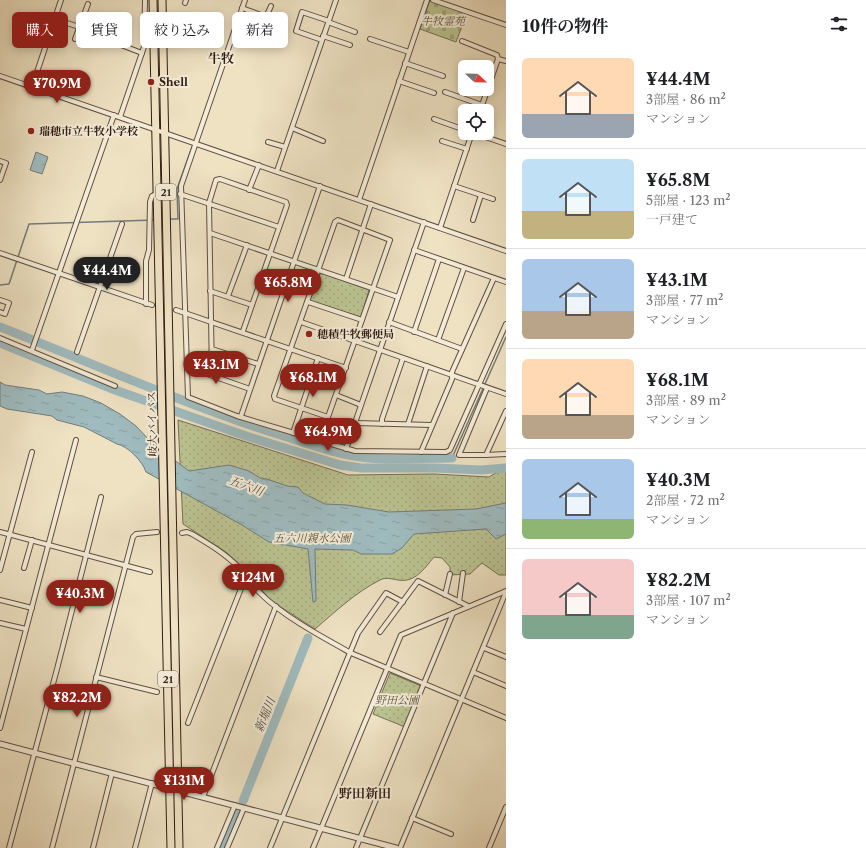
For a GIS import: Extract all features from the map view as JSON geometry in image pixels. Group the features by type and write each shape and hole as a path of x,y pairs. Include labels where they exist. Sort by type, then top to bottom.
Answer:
{"highway":[{"name":"岐大バイパス","path":"153,0 156,194 166,384"},
{"name":"岐大バイパス","path":"162,0 165,133 171,848"},
{"name":"岐大バイパス","path":"168,510 179,848"}],"street":[{"path":"57,12 61,0"},
{"path":"120,117 145,41 145,0"},
{"path":"245,0 181,186 184,311 189,399 346,449 376,452 446,452 450,450 478,384 506,324"},
{"path":"277,171 336,0"},
{"path":"359,200 427,0"},
{"path":"433,0 506,25"},
{"path":"85,12 88,4"},
{"path":"242,8 266,18 270,6"},
{"path":"350,45 296,31 302,12 355,32"},
{"path":"370,39 409,52"},
{"path":"462,41 496,55 498,59 506,61"},
{"path":"32,87 45,48"},
{"path":"130,48 142,53"},
{"path":"482,104 498,59"},
{"path":"405,63 442,76"},
{"path":"0,76 506,251"},
{"path":"399,81 434,94"},
{"path":"445,92 479,104"},
{"path":"32,350 60,274 114,115"},
{"path":"434,119 458,128"},
{"path":"292,128 323,141"},
{"path":"440,228 470,140"},
{"path":"494,140 506,144"},
{"path":"442,141 467,149"},
{"path":"268,142 285,147"},
{"path":"0,161 6,163 0,180"},
{"path":"249,190 258,165"},
{"path":"212,375 209,203 216,180 220,179 286,202 287,205 243,331"},
{"path":"241,416 320,186"},
{"path":"454,186 493,199"},
{"path":"146,304 146,261 149,250 150,202 152,196 156,194"},
{"path":"180,194 279,227"},
{"path":"473,220 481,195"},
{"path":"346,279 371,204"},
{"path":"338,220 363,229 390,240 328,418 276,399 274,396 335,222 338,220"},
{"path":"346,449 424,222"},
{"path":"77,352 122,224"},
{"path":"210,233 398,297"},
{"path":"228,296 247,245"},
{"path":"414,250 506,282"},
{"path":"0,253 146,304 152,304"},
{"path":"414,332 440,259"},
{"path":"438,340 464,268"},
{"path":"422,452 462,349 494,278"},
{"path":"210,291 252,305"},
{"path":"0,300 9,303 5,314 0,312"},
{"path":"308,302 362,320"},
{"path":"176,310 184,311 211,320 346,368"},
{"path":"301,322 506,394"},
{"path":"389,322 462,349"},
{"path":"0,338 32,350 115,386"},
{"path":"212,349 258,364"},
{"path":"293,433 318,358"},
{"path":"382,424 382,419 403,358"},
{"path":"408,424 427,366"},
{"path":"187,367 250,389"},
{"path":"487,388 459,455 506,454"},
{"path":"336,395 361,405"},
{"path":"486,455 506,411"},
{"path":"355,423 432,425"},
{"path":"0,728 76,440"},
{"path":"0,570 32,452"},
{"path":"9,848 101,497"},
{"path":"0,532 150,572"},
{"path":"52,848 133,537 136,534 157,532"},
{"path":"182,532 192,534 218,549 246,576 259,592 276,606 351,654 506,718"},
{"path":"24,568 32,540"},
{"path":"459,602 463,572"},
{"path":"445,595 450,574"},
{"path":"188,723 246,576"},
{"path":"380,632 418,581 468,606"},
{"path":"313,848 401,635 506,591"},
{"path":"400,848 484,648 506,591"},
{"path":"270,848 358,634 386,593 402,602"},
{"path":"0,600 32,608"},
{"path":"203,797 276,606"},
{"path":"356,848 453,613"},
{"path":"0,622 26,629"},
{"path":"484,648 506,657"},
{"path":"473,672 506,686"},
{"path":"96,677 157,692"},
{"path":"0,744 283,817 396,848"},
{"path":"93,848 112,773"},
{"path":"135,848 152,783"},
{"path":"217,848 235,805"},
{"path":"227,848 244,808"},
{"path":"489,848 506,809"},
{"path":"412,818 451,834"}],"green space":[{"name":"牛牧霊苑","path":"430,0 467,13 456,42 420,29"},
{"path":"322,273 369,290 361,317 312,302 310,299 320,274"},
{"name":"五六川親水公園","path":"178,420 348,475 434,474 489,477 506,467 506,575 499,575 482,563 470,574 450,575 450,567 442,558 434,557 419,574 414,577 404,580 389,578 380,580 371,585 346,603 315,629 270,600 243,567 226,552 183,524"},
{"name":"野田公園","path":"390,673 421,686 405,727 373,714"}],"water":[{"path":"36,152 48,157 42,174 30,170"},
{"path":"0,382 5,385 39,390 47,394 62,392 83,396 101,403 120,414 136,426 153,444 189,471 229,465 249,471 260,478 287,486 298,487 303,493 325,504 347,505 389,512 476,509 506,503 506,534 496,539 486,529 414,534 402,548 392,554 361,554 353,550 315,549 316,601 313,602 308,549 269,542 242,525 146,472 138,459 126,448 84,427 57,420 52,416 7,409 0,406"}],"waterway":[{"path":"169,219 178,219 177,189 192,147"},
{"path":"0,285 9,284 29,224 155,220"},
{"path":"0,327 200,407 268,431 329,450 349,455 374,458 452,458"},
{"path":"452,458 506,337"},
{"name":"五六川","path":"0,343 115,390 246,436 340,465 361,468 435,468 481,470 506,468"},
{"name":"新堀川","path":"243,801 308,638"},
{"name":"新堀川","path":"222,848 237,812"}],"place":[{"name":"Shell","path":"151,82"},
{"name":"瑞穂市立牛牧小学校","path":"31,131"},
{"name":"穂積牛牧郵便局","path":"309,334"}],"district":[{"name":"牛牧","path":"221,58"},
{"name":"野田新田","path":"365,793"}]}
